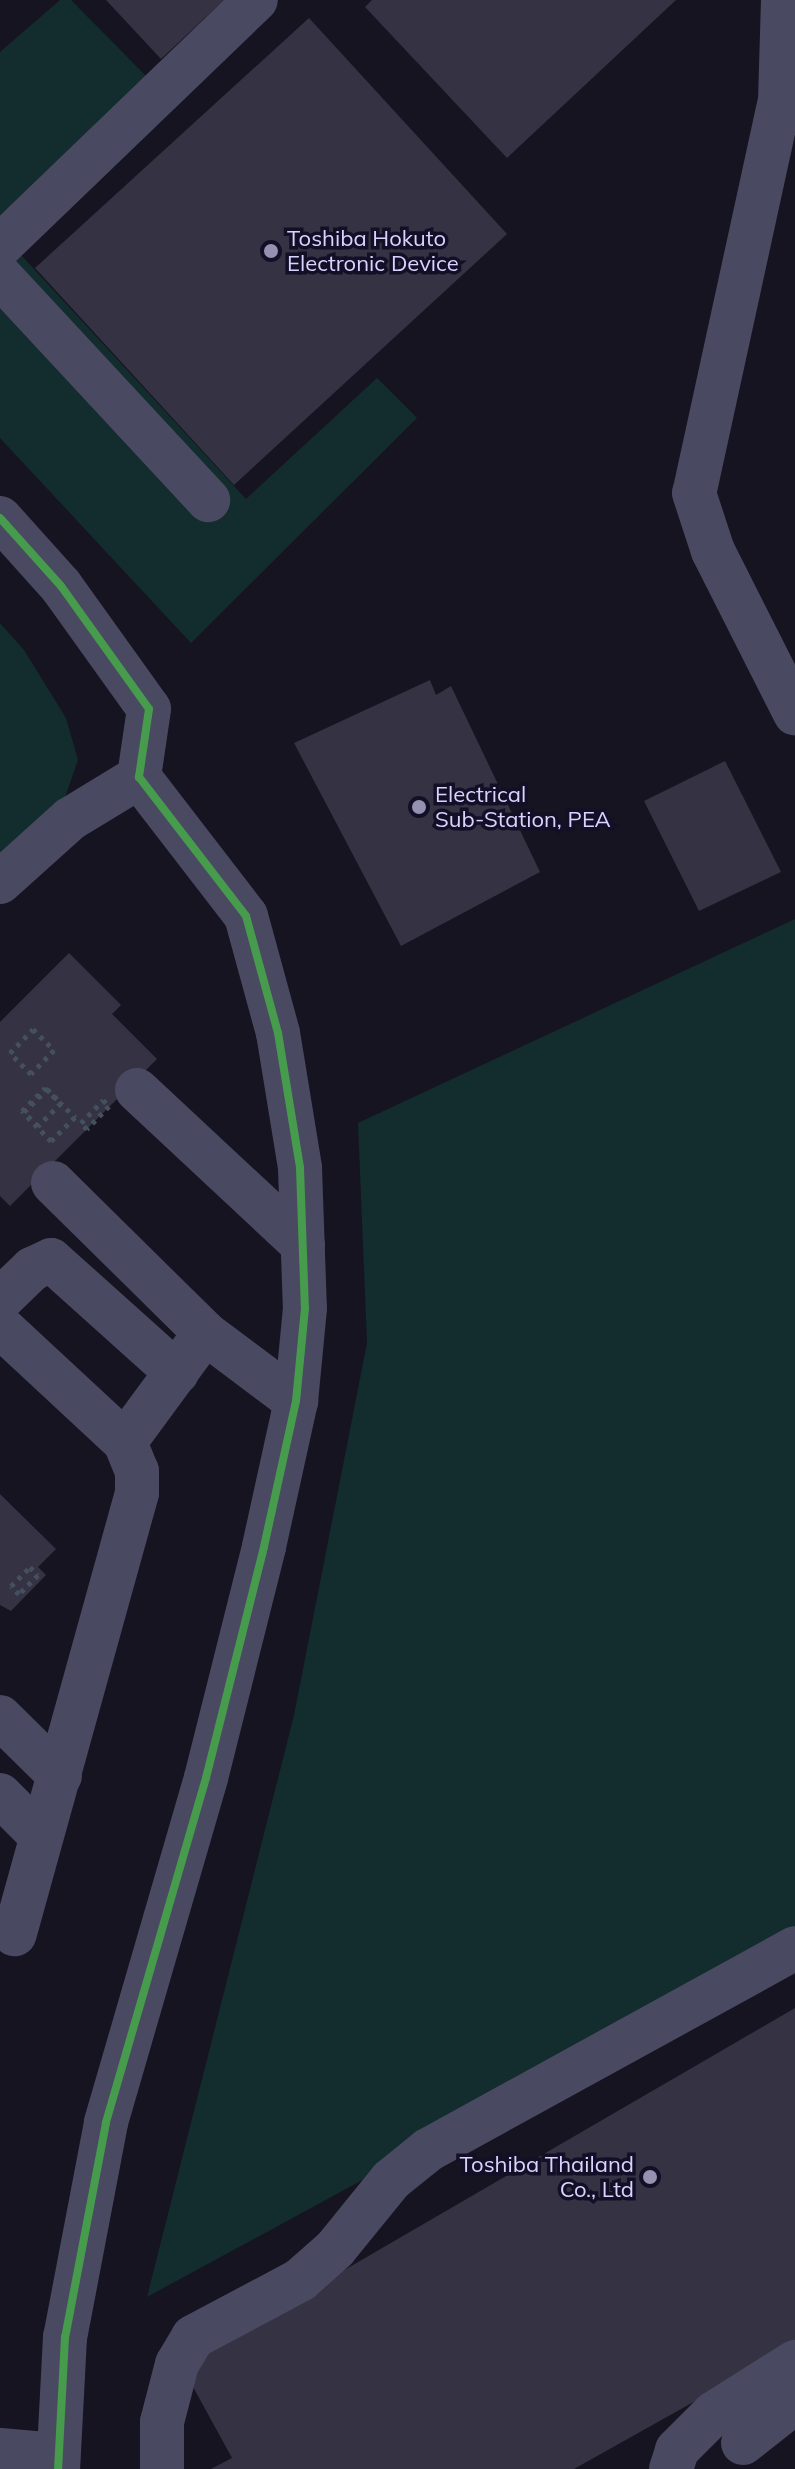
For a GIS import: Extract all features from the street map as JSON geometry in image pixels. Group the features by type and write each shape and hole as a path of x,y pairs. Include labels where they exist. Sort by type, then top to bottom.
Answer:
{"street":[{"path":"0,246 256,0"},
{"path":"783,0 780,100 694,493 713,551 795,713"},
{"path":"0,276 208,500"},
{"path":"0,518 61,586 149,709 139,777 246,916 280,1048 300,1168 305,1308 296,1401 206,1778 106,2123 65,2337 58,2462 0,2450"},
{"path":"0,882 70,819 139,777"},
{"path":"120,1095 220,1169 303,1245"},
{"path":"52,1162 212,1339 253,1374 296,1401"},
{"path":"15,1934 137,1493 135,1456 125,1442 4,1330 32,1269 51,1260 177,1373"},
{"path":"125,1442 177,1373 212,1339"},
{"path":"0,1717 60,1776"},
{"path":"0,1795 41,1836"},
{"path":"162,2469 162,2422 177,2364 193,2337 300,2280 335,2249 391,2180 428,2150 795,1948"},
{"path":"671,2469 677,2450 714,2413 795,2362"},
{"path":"743,2443 795,2402"}],"path":[{"path":"33,1029 54,1050 31,1074 10,1053 33,1029"},
{"path":"45,1088 75,1117 52,1162 22,1111 45,1088"},
{"path":"47,1089 61,1103 38,1126 24,1112 47,1089"},
{"path":"120,1095 87,1129 81,1123 120,1095"},
{"path":"30,1567 38,1575 19,1594 11,1586 30,1567"}],"green space":[{"path":"60,0 71,0 152,82 0,215 0,52"},
{"path":"0,232 246,499 377,378 417,418 191,643 0,438"},
{"path":"0,623 24,650 66,718 78,760 62,806 0,866"},
{"path":"795,919 795,1945 147,2297 294,1715 367,1343 358,1123"}],"building":[{"path":"106,0 224,0 161,59"},
{"path":"372,0 676,0 507,158 365,7"},
{"name":"Toshiba Hokuto Electronic Device","path":"309,18 507,234 234,485 35,268"},
{"name":"Electrical Sub-Station, PEA","path":"430,680 436,695 451,686 540,872 401,946 294,743"},
{"path":"725,761 781,872 699,911 644,801"},
{"path":"69,953 121,1005 112,1014 157,1059 10,1206 0,1196 0,1022"},
{"path":"0,1494 56,1549 38,1567 46,1575 11,1611 0,1605"},
{"name":"Toshiba Thailand Co., Ltd","path":"795,2008 795,2345 574,2469 211,2469 232,2458 181,2365"}],"cycle path":[{"path":"0,518 61,586 149,709 139,777 246,916 278,1033 300,1168 305,1308 296,1401 264,1547 206,1778 106,2123 65,2337 58,2469"}],"place":[{"name":"Toshiba Hokuto Electronic Device","path":"271,251"},
{"name":"Electrical Sub-Station, PEA","path":"419,807"},
{"name":"Toshiba Thailand Co., Ltd","path":"650,2177"}]}
